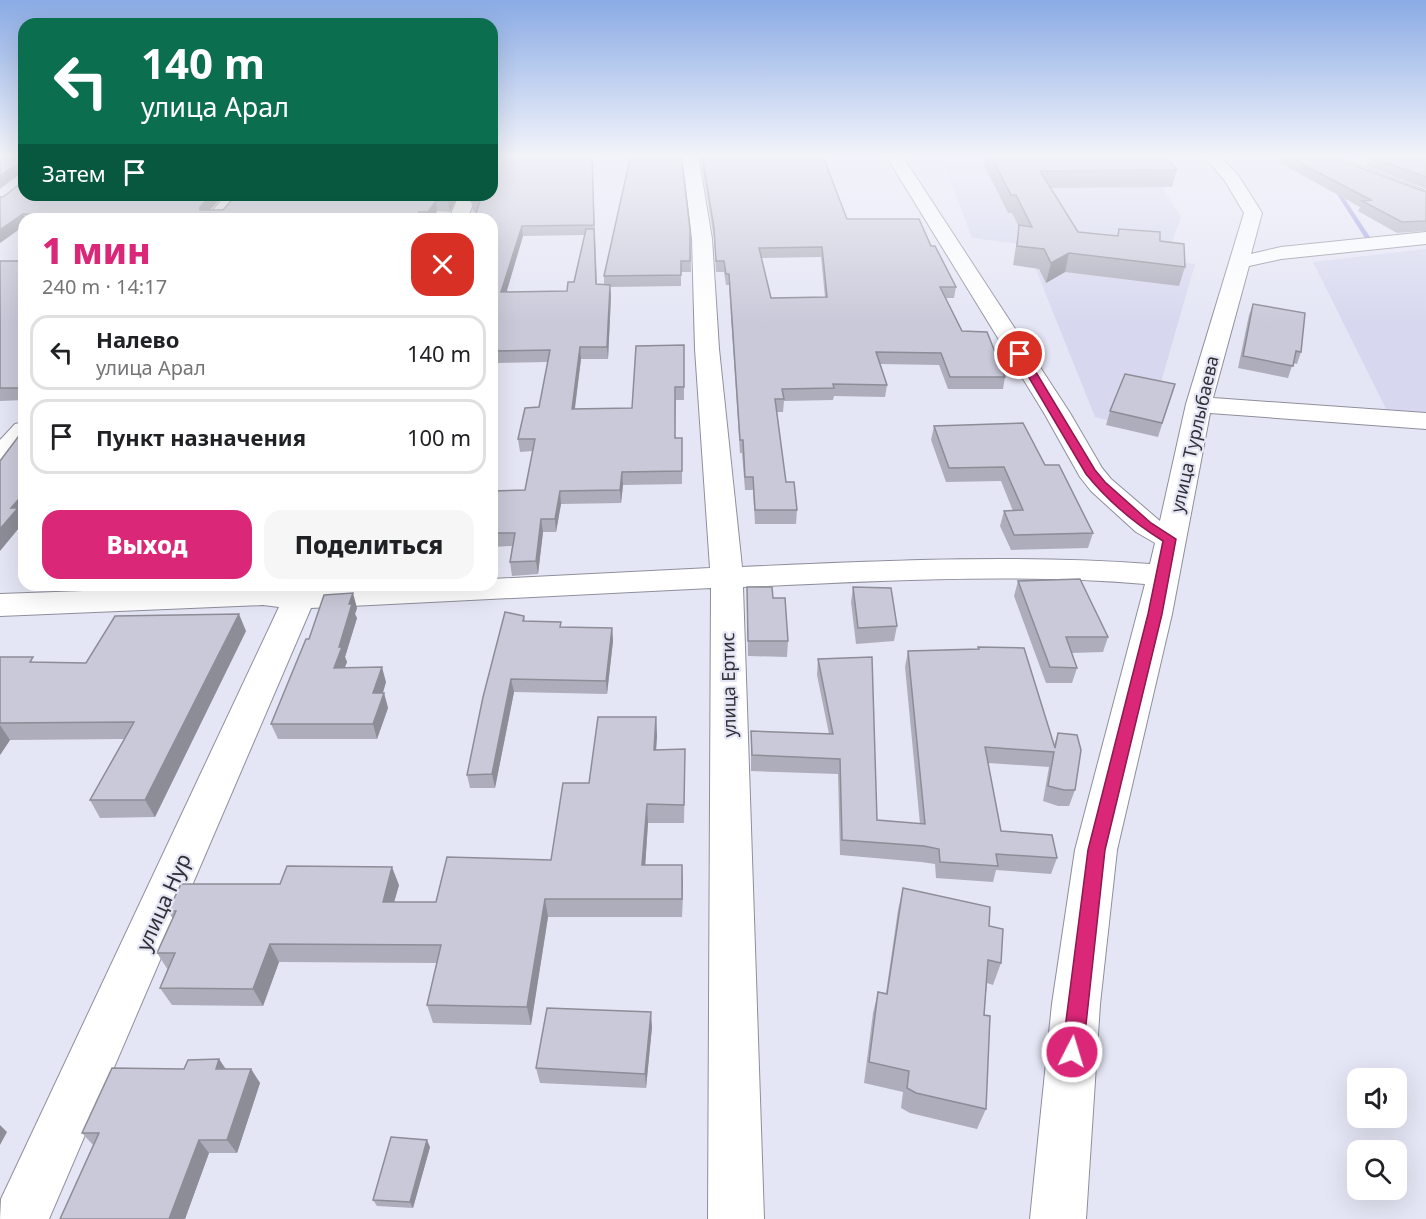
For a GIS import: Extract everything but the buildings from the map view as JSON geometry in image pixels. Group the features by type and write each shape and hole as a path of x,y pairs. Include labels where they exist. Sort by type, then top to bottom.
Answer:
{"street":[{"name":"улица Ертис","path":"698,211 702,239 707,349 727,577 736,1219"},
{"path":"929,211 1057,413 1090,471 1101,485 1147,526 1169,539"},
{"name":"улица Турлыбаева","path":"1058,1219 1076,1004 1096,850 1163,575 1199,404 1240,262 1240,249 1253,213 1252,211"},
{"path":"1240,262 1281,253 1426,238"},
{"path":"1199,404 1426,422"},
{"path":"0,456 18,436"},
{"path":"498,589 886,570 1034,567 1163,575"},
{"path":"0,605 302,592 353,597 465,591"},
{"name":"улица Нур","path":"21,1219 302,592"}],"shaded area":[{"path":"962,211 1177,211 1181,217 1166,260 1195,264 1147,431 1095,417 1026,245 972,238"},
{"path":"1426,249 1426,414 1387,411 1313,262"}],"waterway":[{"path":"1350,211 1367,237"}],"route":[{"path":"1020,354 1090,471 1101,485 1147,526 1169,539 1155,614 1096,850 1072,1052"}]}
